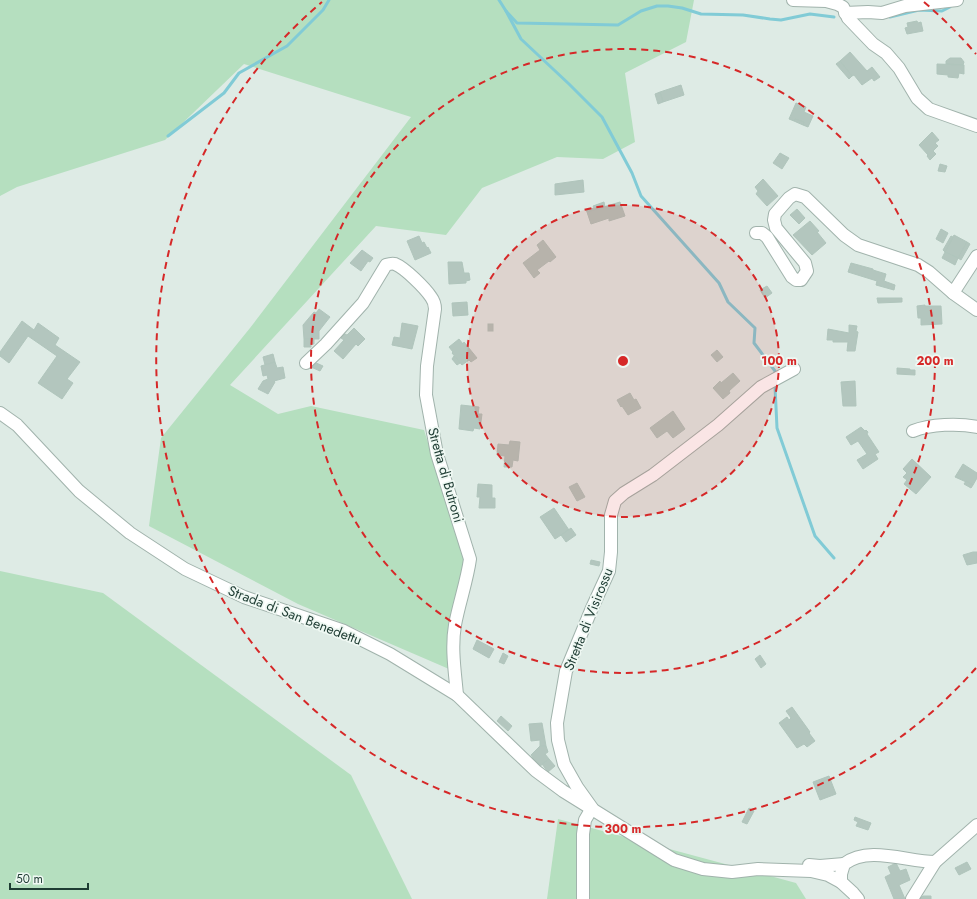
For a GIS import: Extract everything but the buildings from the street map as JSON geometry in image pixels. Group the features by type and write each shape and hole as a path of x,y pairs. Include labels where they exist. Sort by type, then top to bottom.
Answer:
{"street":[{"path":"793,0 826,1 843,7 848,18 873,44 886,53 899,68 917,98 929,109 977,126"},
{"path":"845,12 882,12 905,6 957,0"},
{"path":"756,233 762,233 767,237 792,277 796,280 801,280 807,272 805,264 776,228 774,220 776,214 789,198 795,194 805,197 844,235 858,245 918,265 977,310"},
{"path":"953,293 977,256"},
{"name":"Stretta di Butroni","path":"306,363 326,344 363,303 386,264 396,264 431,296 435,309 427,366 426,395 437,454 470,559 455,626 453,655 457,695"},
{"name":"Stretta di Visirossu","path":"592,808 577,787 564,764 558,740 557,723 566,671 609,571 612,552 611,515 615,501 624,493 653,475 718,425 761,387 794,369"},
{"name":"Strada di San Benedettu","path":"0,413 17,425 79,491 130,533 185,569 244,597 344,631 390,654 457,695 536,771 563,791 674,860 703,869 732,872 758,869 811,871 828,875 841,882 858,899"},
{"path":"913,431 924,426 967,425 977,427"},
{"path":"583,899 583,834 585,820 592,808"},
{"path":"912,899 935,862 977,825"},
{"path":"841,882 841,874 844,864 851,858 877,855 923,862 935,862"},
{"path":"794,870 803,864 820,866 844,864"}],"green space":[{"path":"0,0 694,0 686,42 625,73 635,142 603,159 557,157 482,188 446,235 376,226 230,385 278,414 311,406 424,430 465,561 449,669 298,604 149,526 161,438 250,328 411,117 244,64 165,140 17,187 0,196"},
{"path":"0,571 103,593 351,775 412,899 0,899"},
{"path":"558,819 796,883 806,899 547,899"}],"waterway":[{"path":"168,136 224,93 239,73 287,46 323,10 329,0"},
{"path":"499,0 506,11 517,23 618,25 641,11 657,6 682,8 701,14 743,15 781,20 810,14 834,17"},
{"path":"890,17 919,10 942,11 950,7"},
{"path":"506,11 521,39 602,117 632,173 641,196 719,283 728,302 755,328 754,343 775,371 775,374"},
{"path":"775,386 777,428 815,536 834,558"}]}
